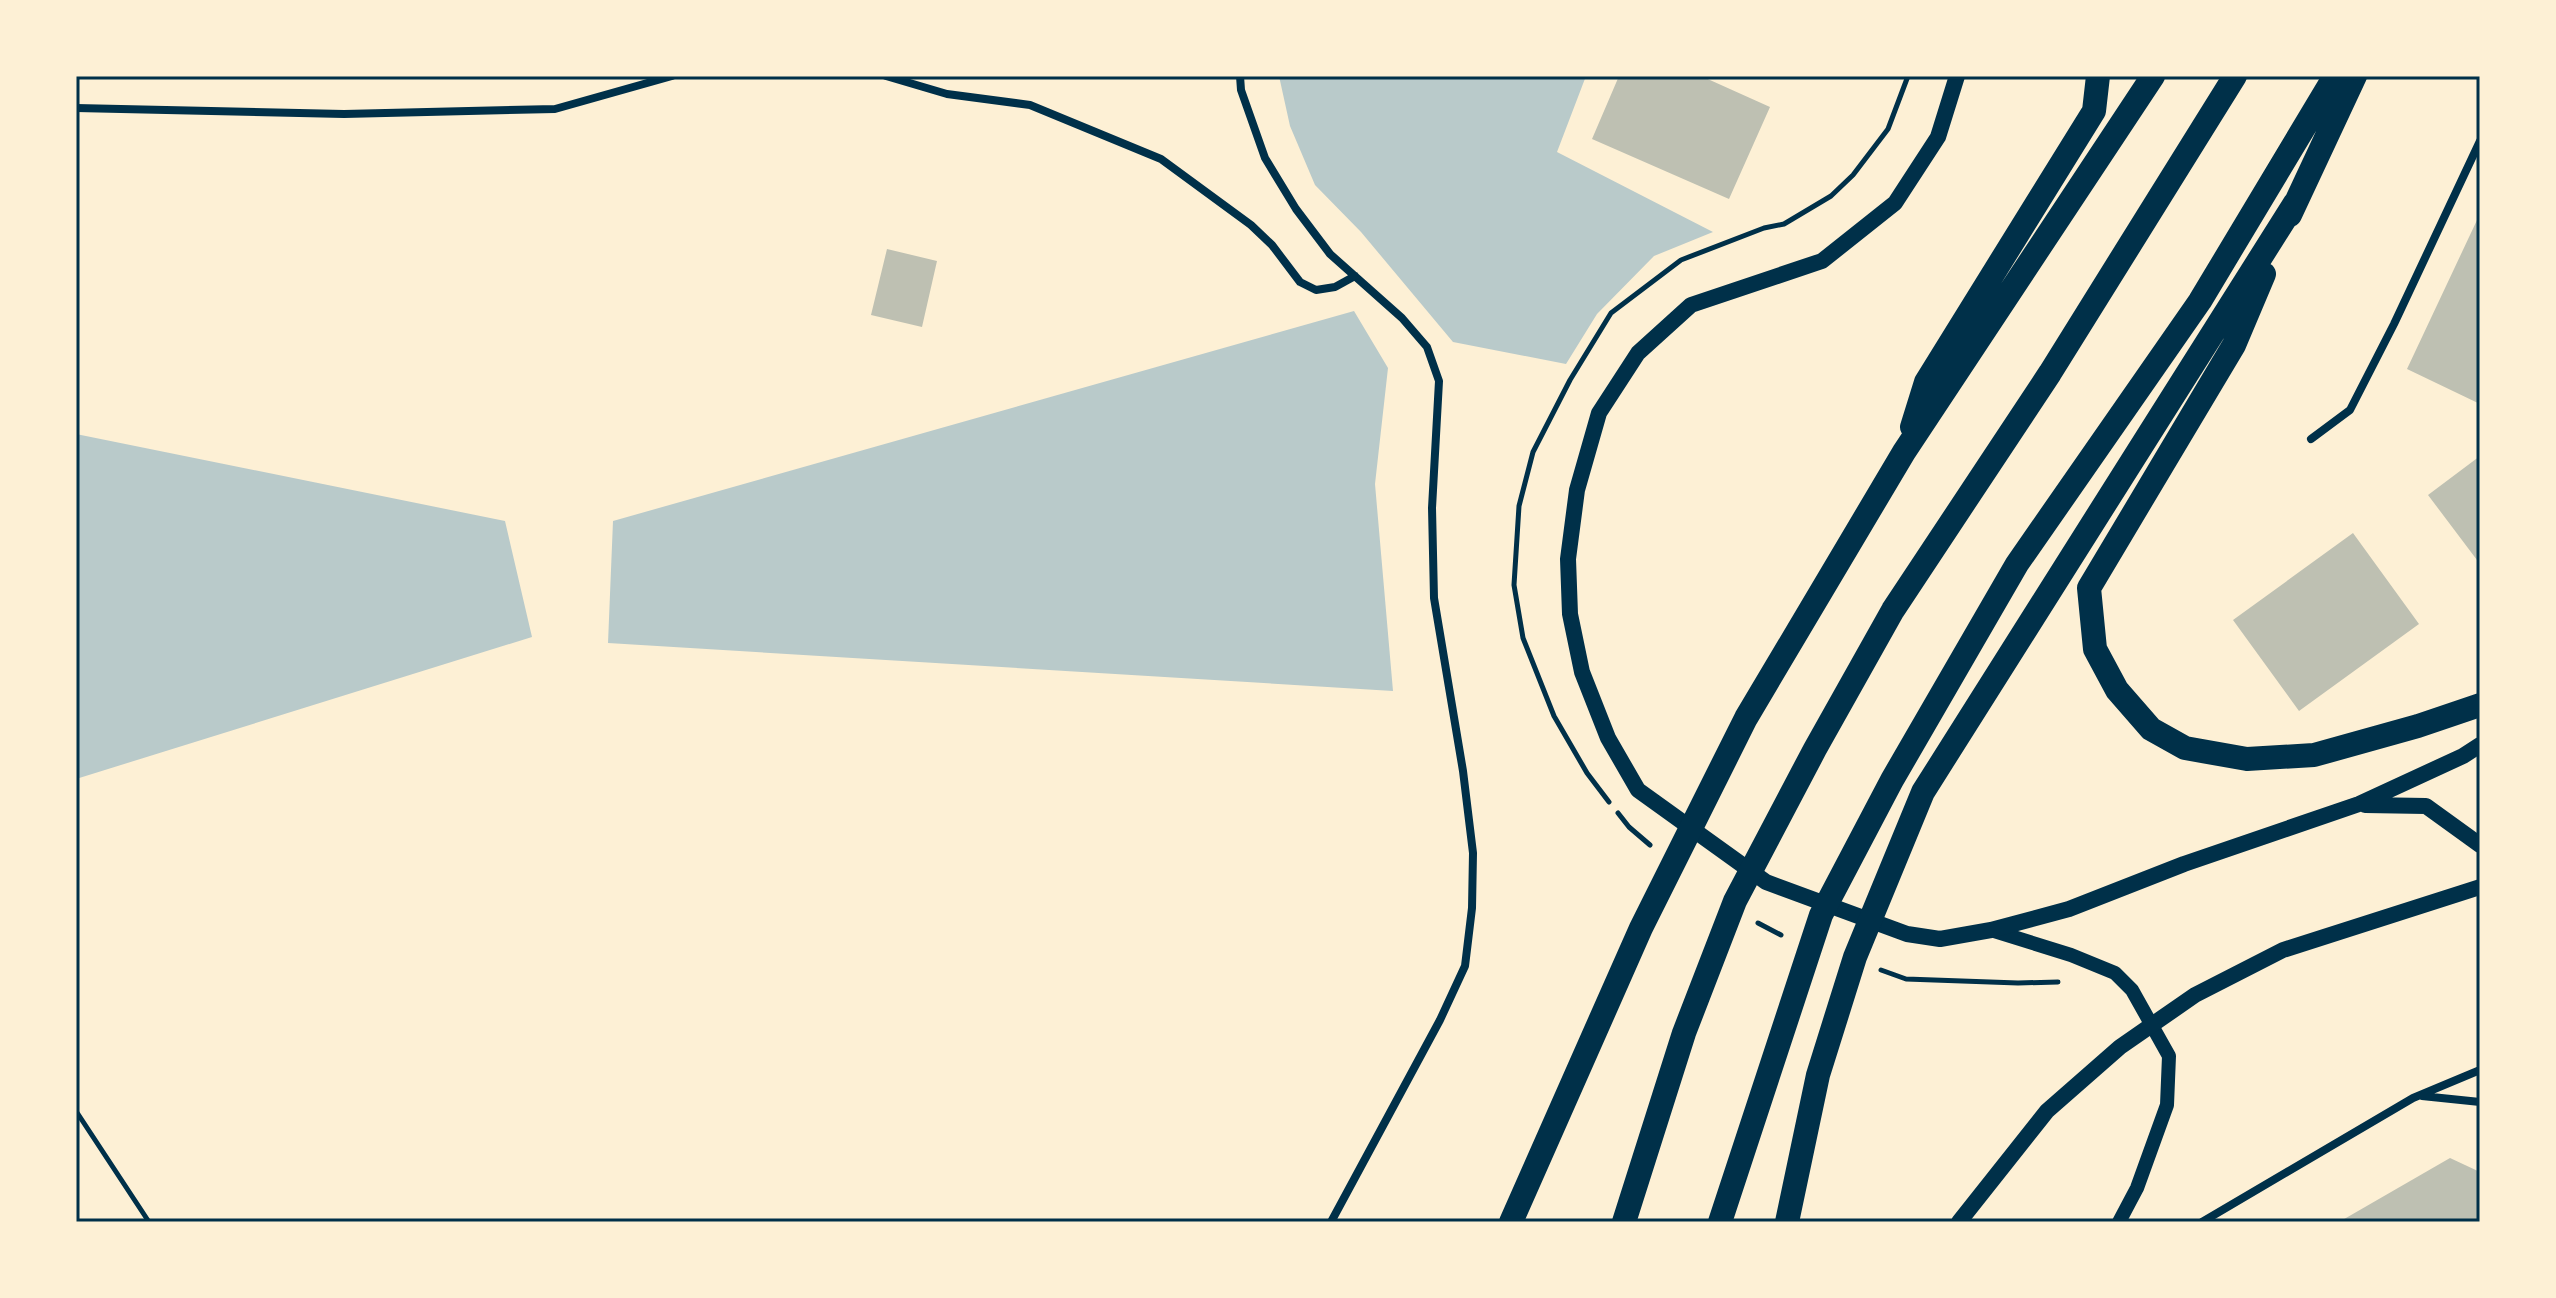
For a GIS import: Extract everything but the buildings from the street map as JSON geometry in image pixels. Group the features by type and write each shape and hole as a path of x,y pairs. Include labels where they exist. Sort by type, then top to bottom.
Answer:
{"highway":[{"path":"1904,452 1926,382 2094,111 2098,76"},
{"path":"1511,1222 1641,928 1746,718 1904,452 2153,76"},
{"path":"1624,1222 1684,1033 1735,901 1815,749 1893,610 2050,373 2235,76"},
{"path":"1720,1222 1821,915 1892,780 2017,564 2200,301 2335,76"},
{"path":"2355,76 2295,203 2234,345 2089,588 2095,649 2117,690 2151,729 2185,748 2247,759 2314,755 2480,705"},
{"path":"1787,1222 1818,1075 1855,957 1923,792 2295,203"}],"main road":[{"path":"1957,76 1938,137 1895,203 1822,261 1691,305 1638,353 1599,413 1577,490 1568,559 1570,614 1582,672 1608,738 1638,790 1766,882 1907,934 1940,939 1991,930 2069,909 2184,864 2359,804 2463,756 2480,745"},
{"path":"2359,804 2426,806 2480,845"},
{"path":"1959,1222 2047,1111 2120,1047 2195,995 2283,950 2480,887"}],"street":[{"path":"76,108 344,114 555,109 672,76"},
{"path":"886,76 947,94 1030,105 1161,159 1251,225 1272,245 1300,282 1316,290 1335,287 1355,276"},
{"path":"1240,76 1241,90 1265,158 1296,209 1330,254 1402,318 1427,347 1439,381 1432,508 1434,598 1463,771 1473,853 1472,908 1465,966 1331,1222"},
{"path":"2311,439 2350,410 2480,141"},
{"path":"1991,930 2071,955 2115,973 2132,990 2169,1056 2167,1105 2137,1188 2119,1222"},
{"path":"2202,1222 2280,1174 2421,1096 2480,1070"},
{"path":"2421,1096 2480,1102"}],"path":[{"path":"1570,380 1611,313 1681,260 1764,228 1784,224 1831,196 1853,175 1888,129 1908,76"},
{"path":"76,1111 149,1222"}],"shaded area":[{"path":"1279,76 1586,76 1557,152 1713,232 1654,256 1597,314 1566,364 1453,342 1361,232 1315,185 1290,126"},
{"path":"1354,311 1388,368 1375,484 1393,691 608,643 613,521"},
{"path":"76,434 505,521 532,637 76,779"}]}
